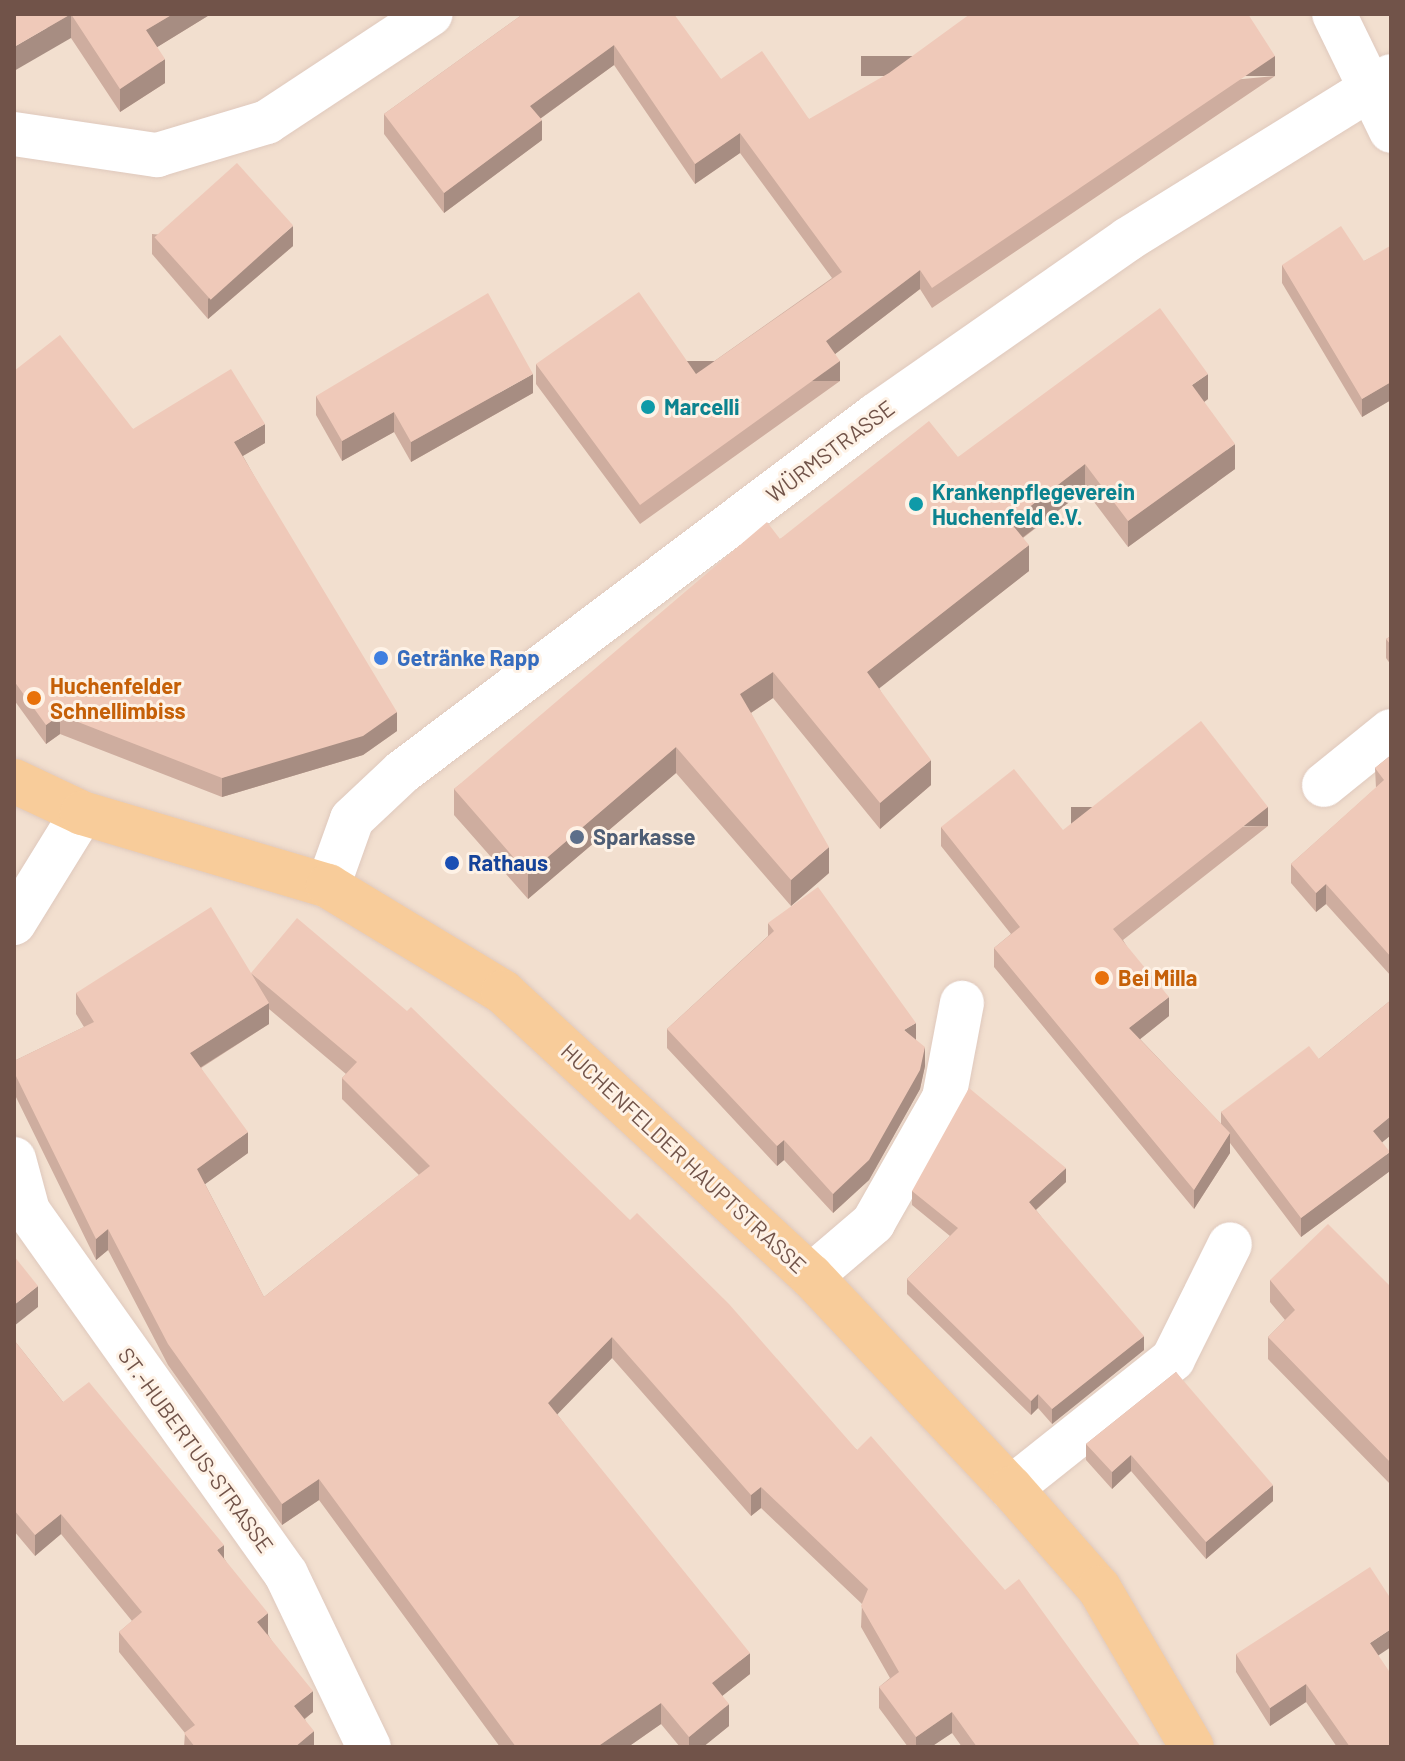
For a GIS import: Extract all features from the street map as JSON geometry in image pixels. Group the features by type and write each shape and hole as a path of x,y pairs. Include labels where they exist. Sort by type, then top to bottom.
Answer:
{"main road":[{"name":"HUCHENFELDER HAUPTSTRASSE","path":"14,781 82,813 328,886 503,992 811,1276 1011,1488 1099,1588 1192,1747"}],"street":[{"path":"14,134 157,155 267,122 431,14"},
{"path":"1334,14 1378,84 1391,131"},
{"name":"WÜRMSTRASSE","path":"328,886 352,819 402,772 914,389 1128,239 1378,84"},
{"path":"1324,785 1391,731"},
{"path":"14,923 82,813"},
{"path":"811,1276 873,1223 944,1098 962,1003"},
{"name":"ST.-HUBERTUS-STRASSE","path":"14,1159 28,1211 286,1574 369,1747"},
{"path":"1011,1488 1173,1359 1230,1244"}],"shaded area":[{"path":"14,14 1391,14 1391,1747 14,1747"}],"building":[{"path":"14,14 71,14 14,47"},
{"path":"71,14 173,14 146,30 165,59 120,89"},
{"path":"523,14 674,14 721,79 762,51 809,119 889,73 970,14 1248,14 1275,56 932,288 920,270 826,341 840,361 640,505 536,364 639,292 696,374 842,272 740,133 695,164 614,45 530,106 542,120 444,193 384,114"},
{"path":"237,163 293,225 211,300 155,237"},
{"path":"1341,226 1364,261 1391,248 1391,382 1362,399 1282,265"},
{"path":"488,293 533,374 411,442 394,412 342,441 316,396"},
{"path":"1160,308 1208,374 1192,385 1235,444 1128,521 1085,464 1010,522 1029,545 867,672 931,760 880,803 773,672 740,694 829,847 791,880 676,747 528,874 454,789 767,522 780,539 929,421 958,457"},
{"path":"60,335 133,429 231,369 265,424 234,442 397,712 363,736 222,778 60,715 46,725 14,681 14,371"},
{"path":"1201,721 1268,807 1113,929 1169,997 1129,1028 1230,1133 1194,1190 994,948 1020,927 941,827 1014,769 1063,830"},
{"path":"1391,755 1391,957 1326,884 1316,893 1291,864 1384,780 1375,768"},
{"path":"818,887 916,1023 904,1030 925,1047 920,1070 869,1160 833,1194 784,1140 777,1146 667,1029 774,931 768,923"},
{"path":"211,907 251,973 297,918 407,1011 411,1007 630,1220 637,1213 729,1304 857,1450 871,1436 1005,1590 1019,1579 1141,1747 977,1747 952,1712 916,1737 879,1687 899,1672 861,1606 868,1589 761,1487 751,1495 612,1337 548,1403 750,1653 712,1683 729,1704 689,1737 661,1703 597,1747 516,1747 319,1479 282,1504 168,1344 108,1229 96,1239 14,1072 14,1061 94,1022 76,993","holes":["251,973 357,1062 342,1078 430,1166 264,1297 197,1169 248,1132 190,1053 269,1003"]},
{"path":"1391,1000 1391,1116 1373,1131 1390,1152 1301,1218 1221,1112 1309,1046 1319,1059"},
{"path":"969,1088 1066,1168 1029,1202 1144,1336 1052,1409 1038,1394 1031,1401 907,1279 958,1228 912,1191"},
{"path":"1328,1224 1391,1287 1391,1463 1268,1337 1295,1310 1270,1280"},
{"path":"14,1256 38,1286 14,1305"},
{"path":"14,1340 63,1402 89,1382 224,1545 217,1550 268,1613 257,1622 313,1691 294,1706 314,1731 295,1747 195,1747 184,1733 195,1725 119,1632 142,1612 61,1514 35,1535 14,1510"},
{"path":"1176,1372 1273,1485 1206,1542 1131,1455 1112,1472 1086,1444"},
{"path":"1370,1567 1391,1599 1391,1629 1370,1643 1391,1674 1391,1747 1350,1747 1306,1684 1270,1708 1236,1654"}],"place":[{"name":"Marcelli","path":"648,407"},
{"name":"Krankenpflegeverein Huchenfeld e.V.","path":"916,504"},
{"name":"Getränke Rapp","path":"381,658"},
{"name":"Huchenfelder Schnellimbiss","path":"34,698"},
{"name":"Sparkasse","path":"577,837"},
{"name":"Rathaus","path":"452,863"},
{"name":"Bei Milla","path":"1102,978"}]}
